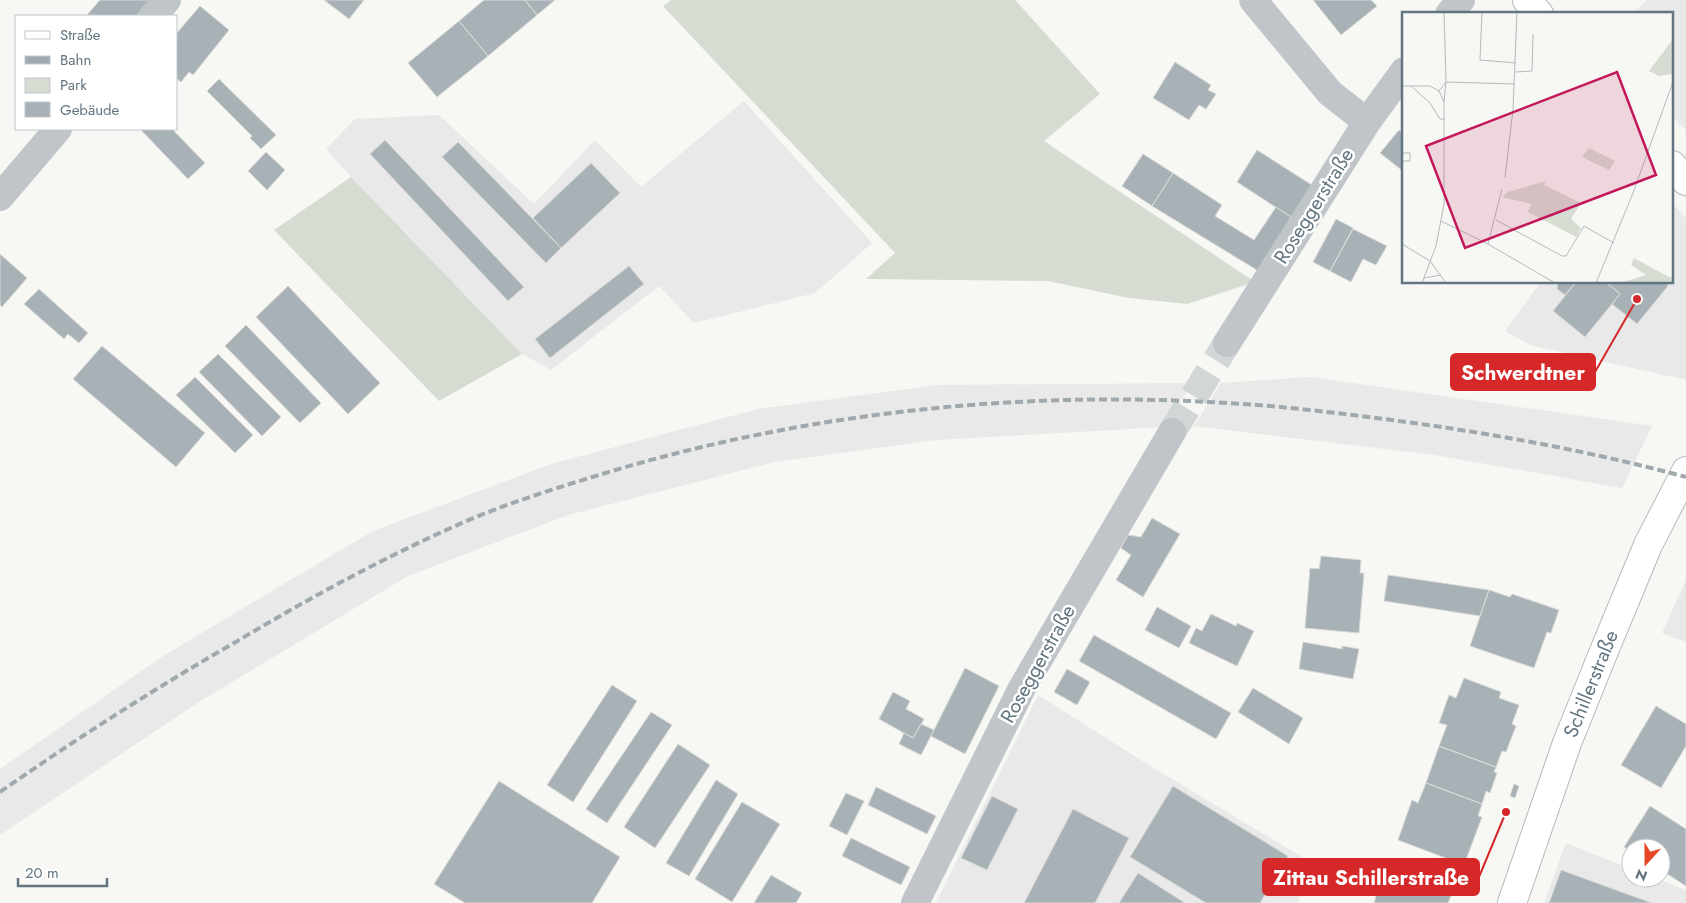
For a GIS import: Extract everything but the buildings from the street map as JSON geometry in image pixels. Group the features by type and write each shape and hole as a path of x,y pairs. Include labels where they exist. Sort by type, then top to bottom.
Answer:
{"main road":[{"path":"1527,0 1537,12"},
{"path":"1674,167 1686,181"},
{"name":"Schillerstraße","path":"1512,903 1568,743 1602,656 1648,545 1686,471"}],"street":[{"path":"154,15 167,0"},
{"path":"1253,0 1330,93 1367,122"},
{"path":"1451,12 1461,0"},
{"name":"Roseggerstraße","path":"1227,343 1367,122 1402,73"},
{"path":"0,197 57,130"},
{"name":"Roseggerstraße","path":"915,903 1022,688 1172,432"}],"shaded area":[{"path":"1647,0 1686,0 1686,130 1674,118 1674,12 1634,12"},
{"path":"744,101 872,243 815,293 694,323 659,286 551,370 522,354 326,149 355,119 439,115 534,204 595,140 641,187"},
{"path":"1674,205 1686,218 1686,380 1530,345 1505,331 1539,284 1674,284"},
{"path":"1311,377 1652,426 1622,488 1435,455 1194,426 1221,383"},
{"path":"1193,383 1164,427 936,440 775,462 568,515 408,576 199,702 0,835 0,769 163,656 373,531 551,464 758,409 937,385"},
{"path":"1686,580 1686,642 1662,633"},
{"path":"1038,695 1155,769 1312,863 1298,903 936,903"},
{"path":"1566,843 1621,865 1621,888 1671,888 1671,884 1686,890 1686,903 1544,903"}],"green space":[{"path":"671,0 1015,0 1100,94 1044,141 1255,282 1187,304 1129,298 1048,281 866,279 895,253 663,6"},
{"path":"351,177 522,354 439,401 274,230"}],"tunnel":[{"path":"1172,432 1227,343"}],"railway":[{"path":"0,792 57,753 204,660 316,596 427,539 490,511 562,486 673,454 748,437 824,423 978,404 1055,400 1209,402 1312,410 1448,428 1517,439 1653,468 1686,477"}],"place":[{"name":"Schwerdtner","path":"1637,299"},
{"name":"Zittau Schillerstraße","path":"1506,812"}]}
